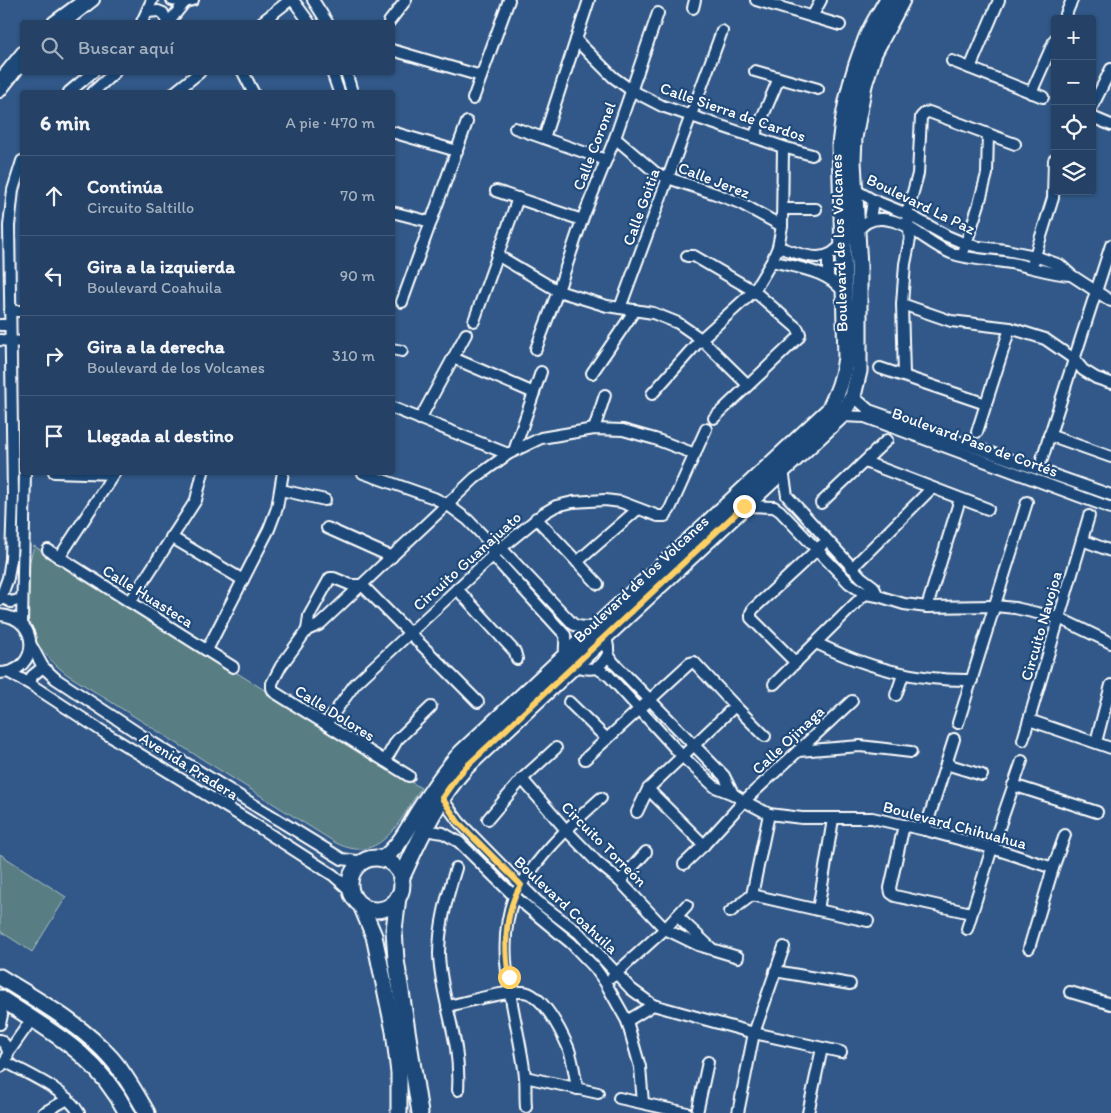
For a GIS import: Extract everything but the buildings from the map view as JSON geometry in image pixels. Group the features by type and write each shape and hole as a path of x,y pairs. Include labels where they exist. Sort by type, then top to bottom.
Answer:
{"street":[{"path":"56,20 83,0"},
{"path":"69,20 94,0"},
{"path":"143,20 152,0"},
{"path":"172,0 189,1"},
{"path":"265,20 291,0 306,20"},
{"path":"313,0 326,20"},
{"path":"391,20 406,0"},
{"path":"473,99 509,0"},
{"path":"544,138 589,0"},
{"path":"756,0 840,25"},
{"path":"812,17 821,0"},
{"name":"Boulevard de los Volcanes","path":"402,879 450,765 462,752 570,661 853,396 859,371 859,268 857,232 840,145 845,105 851,81 865,40 887,0"},
{"name":"Boulevard de los Volcanes","path":"835,413 846,357 843,242 854,138 864,85 874,53 902,0"},
{"path":"970,68 999,0"},
{"path":"1066,15 1072,0"},
{"path":"170,20 189,1"},
{"path":"148,12 158,11 163,13 167,20"},
{"name":"Calle Coronel","path":"536,349 582,220 615,138 658,13"},
{"name":"Calle Goitia","path":"620,308 722,31"},
{"name":"Calle Sierra de Cardos","path":"576,40 613,77 631,90 662,106 812,155"},
{"path":"1031,93 1051,48"},
{"path":"395,51 482,76"},
{"path":"0,79 20,54"},
{"path":"952,61 1043,97"},
{"path":"0,92 20,67"},
{"path":"1093,105 1111,69"},
{"path":"755,71 818,89"},
{"path":"72,90 90,75"},
{"path":"95,90 112,75"},
{"path":"178,90 196,75"},
{"path":"244,75 252,90"},
{"path":"334,75 338,90"},
{"path":"347,75 351,90"},
{"path":"754,137 779,78"},
{"path":"904,375 902,304 905,264 910,239 907,214 918,174 921,117 924,113 929,112 1015,144"},
{"path":"1096,119 1111,125"},
{"path":"402,302 467,122"},
{"path":"515,128 606,160"},
{"path":"395,133 457,151"},
{"path":"962,256 979,204 986,174 988,134"},
{"name":"Calle Jerez","path":"615,138 656,173 740,204 782,226"},
{"path":"652,394 701,339 754,291 772,261 778,247 782,226 783,147"},
{"path":"20,167 13,190 9,226 10,311 5,325 5,340 13,495 11,559 8,578 1,599 11,602 22,599"},
{"name":"Boulevard La Paz","path":"848,187 966,244 979,248 1006,250 1035,256 1060,264 1071,275 1111,301"},
{"path":"496,190 582,220"},
{"path":"1031,268 1053,195"},
{"path":"474,321 518,198"},
{"path":"857,232 862,225 870,220 873,200"},
{"path":"783,209 816,209"},
{"path":"395,213 431,222"},
{"name":"Boulevard La Paz","path":"870,220 886,219 909,228 951,253 1056,274 1071,275"},
{"path":"778,247 815,257 828,256 839,248 843,242"},
{"path":"1042,458 1111,245"},
{"path":"497,255 558,291 620,308 653,313 678,323 701,339 748,385"},
{"path":"687,256 694,256 754,291 798,329 800,334 714,418"},
{"path":"828,256 828,278"},
{"path":"772,261 828,278 840,287 845,294"},
{"path":"902,304 951,322 1010,328 1045,339 1074,359 1083,370 1096,378 1111,383"},
{"path":"592,373 635,310"},
{"path":"10,311 20,311"},
{"path":"977,432 1010,328"},
{"path":"420,419 466,334"},
{"path":"5,340 20,342"},
{"path":"454,358 534,392"},
{"path":"880,368 986,404"},
{"path":"511,452 542,372"},
{"path":"594,429 605,395"},
{"name":"Boulevard Paso de Cortés","path":"853,396 869,410 1111,495"},
{"path":"395,409 511,452"},
{"name":"Boulevard Paso de Cortés","path":"835,413 865,417 1111,508"},
{"path":"478,702 362,585 351,585 330,578 308,616 307,630 319,626 362,585 448,505 475,478 511,452 541,438 594,429 623,430 694,454 706,429"},
{"path":"1050,435 1111,457"},
{"path":"821,503 887,440"},
{"name":"Circuito Guanajuato","path":"326,724 355,684 457,589 495,550 536,518 556,506 588,500 621,502 658,516 665,516 670,509 694,454"},
{"path":"865,462 988,510"},
{"path":"778,466 786,496 875,591 904,604 927,607 995,606 1015,608 1059,618 1111,643"},
{"name":"Boulevard de los Volcanes","path":"600,632 744,506 778,466"},
{"path":"1041,483 1045,471"},
{"path":"0,615 8,616 22,624 25,475"},
{"path":"59,558 113,475"},
{"path":"130,602 196,500 202,475"},
{"path":"207,650 270,529 277,508 283,475"},
{"path":"368,475 448,505 468,520 495,550 566,638"},
{"path":"852,568 932,488"},
{"path":"281,490 325,500"},
{"path":"774,507 786,496"},
{"path":"927,607 960,498"},
{"path":"958,722 1027,502"},
{"path":"744,506 774,507 780,511 849,583 865,594"},
{"path":"578,562 638,509"},
{"name":"Circuito Navojoa","path":"1023,740 1089,516"},
{"path":"536,518 598,584"},
{"path":"327,528 392,557"},
{"path":"171,537 243,580"},
{"path":"796,663 751,618 751,613 827,540"},
{"path":"1082,540 1111,551"},
{"name":"Calle Huasteca","path":"48,550 233,667"},
{"path":"495,550 573,624 600,632 609,645 608,654 604,662 597,668 588,670 570,661 564,646 566,638 578,627"},
{"path":"457,589 516,652 518,659"},
{"path":"774,684 865,594 875,591"},
{"name":"Avenida Pradera","path":"22,624 30,637 31,645 43,668 56,679 153,743 342,859 364,862"},
{"name":"Calle Dolores","path":"307,630 281,666 272,683 274,692 409,776"},
{"path":"816,643 843,656 903,675 972,680"},
{"path":"4,673 17,669 24,663 29,655 31,645"},
{"name":"Boulevard Chihuahua","path":"608,654 724,776 733,794"},
{"path":"585,759 649,699 690,663 694,662 765,736"},
{"path":"30,684 32,676 43,668"},
{"name":"Boulevard Chihuahua","path":"597,668 610,676 682,757 715,787 733,794 744,802 769,814 802,818 872,818 992,848 1053,868"},
{"name":"Avenida Pradera","path":"4,673 30,684 230,809 333,875 352,892"},
{"path":"896,696 903,675"},
{"path":"1096,742 1111,686"},
{"name":"Calle Ojinaga","path":"684,864 744,802 852,701"},
{"path":"569,702 607,739"},
{"path":"637,812 648,789 735,706"},
{"path":"384,761 397,740 431,707"},
{"path":"1029,720 1111,748"},
{"path":"925,830 954,739"},
{"path":"144,756 153,743"},
{"path":"798,751 860,746 911,752"},
{"path":"488,819 522,779 556,748"},
{"path":"967,929 1022,761"},
{"path":"946,764 982,775"},
{"name":"Circuito Torreón","path":"522,779 566,830 665,929"},
{"path":"1013,785 1097,812"},
{"path":"648,789 704,845"},
{"name":"Boulevard de los Volcanes","path":"382,859 398,845 438,793"},
{"name":"Boulevard Coahuila","path":"438,793 454,817 537,901 579,933 631,988 653,1005 754,1033 841,1052"},
{"path":"230,809 239,796"},
{"path":"526,1107 525,1077 511,992 506,946 507,929 514,896 534,866 566,830 601,798"},
{"path":"730,912 752,895 769,814"},
{"path":"443,833 454,817"},
{"path":"818,910 833,819"},
{"path":"904,826 890,888 891,893 895,896 972,913"},
{"name":"Boulevard Coahuila","path":"424,830 451,836 514,896 571,943 595,968 627,1021 640,1067 643,1103"},
{"path":"1029,948 1065,835"},
{"path":"398,845 412,856"},
{"path":"620,882 646,852"},
{"path":"376,858 382,859 395,866 402,879 394,930 398,986 419,1107 397,1110 399,1073 394,1031 374,936 361,905 352,892 351,878 354,871 364,862 376,858"},
{"path":"333,875 342,859"},
{"path":"456,868 447,897 440,937 440,974 456,1048 458,1090"},
{"path":"752,895 868,921"},
{"path":"361,905 377,910 393,904 398,897"},
{"path":"605,982 665,929 687,905"},
{"path":"677,916 712,948"},
{"path":"665,929 698,945 738,957"},
{"path":"374,936 394,930"},
{"path":"738,1113 754,1033 784,947"},
{"path":"775,971 850,984"},
{"path":"0,977 67,1020 92,1040 112,1059 127,1079 147,1113"},
{"path":"447,1006 511,992 525,992 534,995 541,1002 562,1035 568,1048 577,1088"},
{"path":"1070,992 1111,1004"},
{"path":"0,999 62,1038 80,1052 116,1092 126,1113"},
{"path":"0,999 2,1015 0,1024"},
{"path":"627,1021 653,1005"},
{"path":"5,1061 32,1019"},
{"path":"0,1040 6,1045 5,1061"},
{"path":"808,1113 822,1048"},
{"path":"5,1061 59,1092 68,1099 79,1113"},
{"path":"696,1113 708,1062"},
{"path":"525,1077 598,1093"},
{"path":"618,1098 687,1113"},
{"path":"43,1113 68,1099"}],"green space":[{"path":"34,546 421,788 397,825 378,844 366,848 352,849 336,843 68,675 40,647 33,636 29,624 24,598 27,569"},
{"path":"0,854 66,897 32,952 0,931"}],"route":[{"path":"509,977 506,946 507,929 514,896 521,885 458,822 442,798 466,767 744,506"}]}
